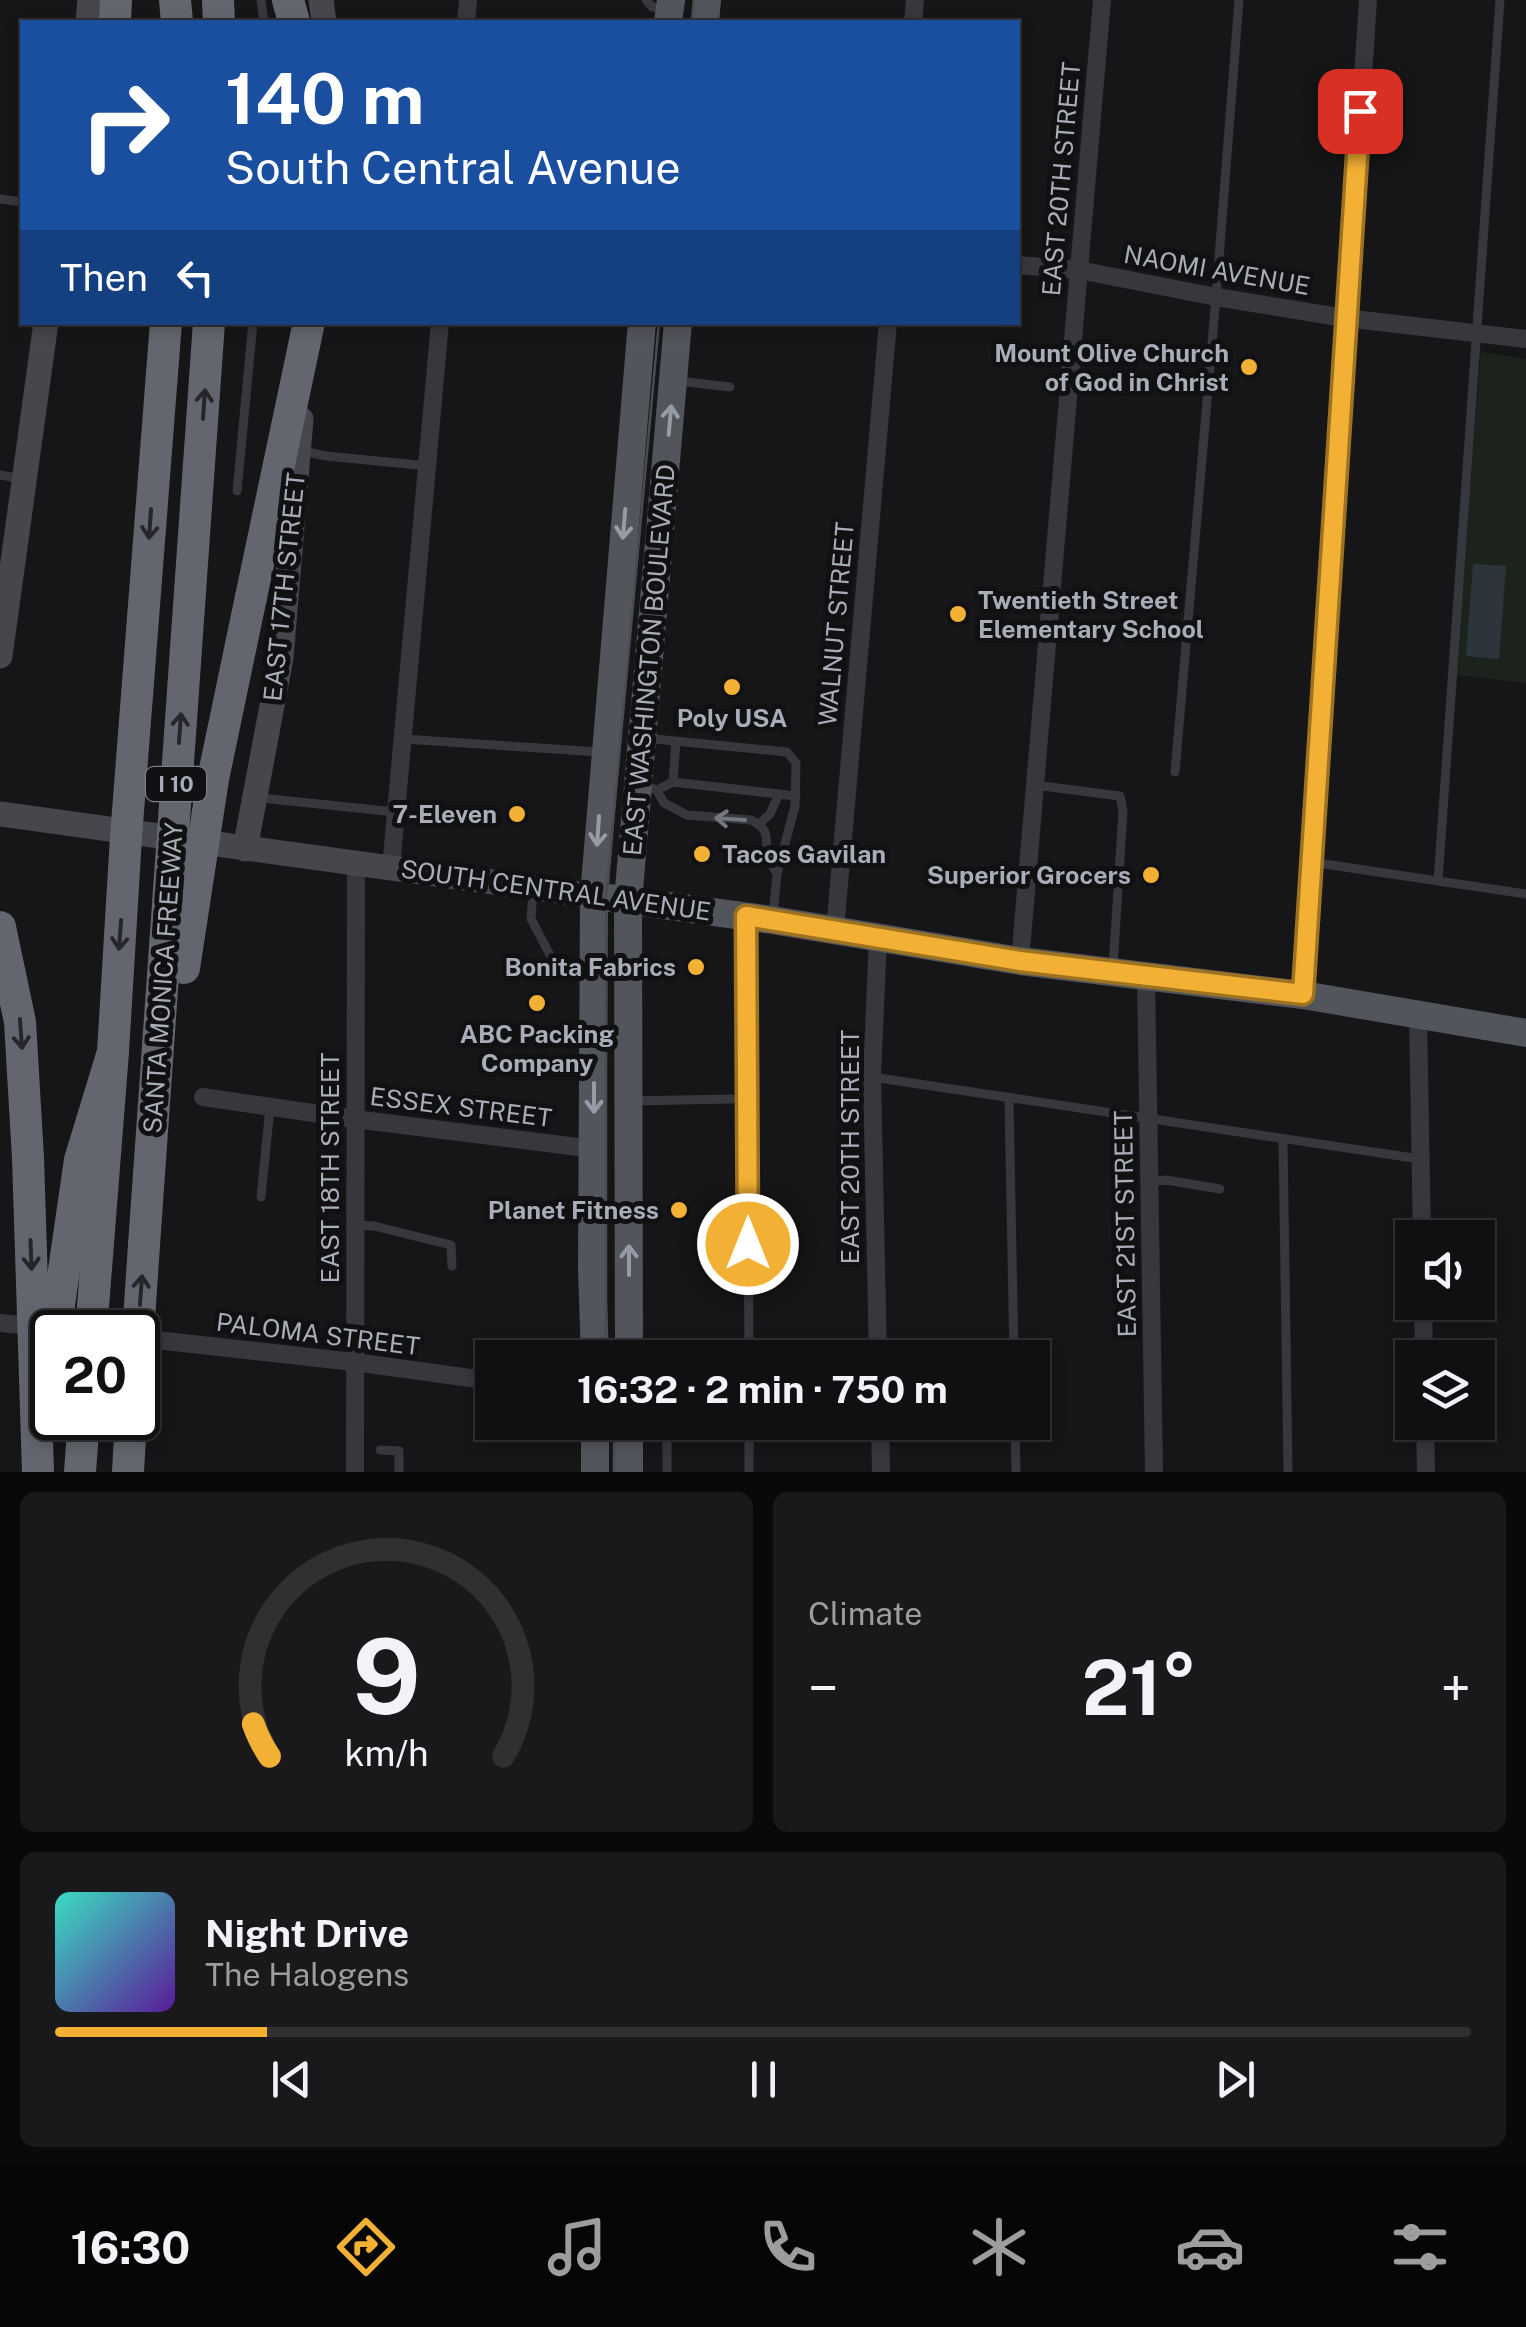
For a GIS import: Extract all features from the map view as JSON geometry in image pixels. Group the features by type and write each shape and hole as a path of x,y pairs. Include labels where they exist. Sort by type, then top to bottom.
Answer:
{"highway":[{"name":"SANTA MONICA FREEWAY","path":"92,1310 166,325"},
{"name":"SANTA MONICA FREEWAY","path":"140,1310 210,325"},
{"path":"144,1245 213,778 309,325"},
{"path":"0,927 20,1022 40,1472"},
{"path":"59,1310 80,1160 113,1052"},
{"path":"40,1472 44,1440"},
{"path":"80,1472 82,1440"},
{"path":"130,1472 131,1440"}],"main road":[{"path":"0,656 12,478 49,325"},
{"name":"EAST 17TH STREET","path":"245,850 281,658 310,325"},
{"name":"EAST WASHINGTON BOULEVARD","path":"594,1340 594,896 642,325"},
{"name":"EAST WASHINGTON BOULEVARD","path":"629,1340 628,901 647,786 642,738 678,325"},
{"name":"SOUTH CENTRAL AVENUE","path":"0,814 759,918 1020,961 1303,994 1526,1033"},
{"path":"595,1472 596,1440"},
{"path":"629,1440 629,1472"}],"street":[{"name":"EAST 20TH STREET","path":"1020,961 1102,0"},
{"path":"1303,994 1368,0"},
{"name":"NAOMI AVENUE","path":"1020,264 1079,270 1346,318 1526,339"},
{"path":"391,868 440,325"},
{"name":"WALNUT STREET","path":"835,930 888,325"},
{"name":"EAST 18TH STREET","path":"355,1472 356,863"},
{"name":"EAST 20TH STREET","path":"878,937 872,1078 878,1340"},
{"name":"EAST 21ST STREET","path":"1146,976 1154,1472"},
{"path":"1418,1015 1422,1220"},
{"name":"ESSEX STREET","path":"203,1097 594,1149"},
{"path":"0,1322 30,1325"},
{"name":"PALOMA STREET","path":"160,1339 475,1379"},
{"path":"880,1440 881,1472"},
{"path":"1425,1440 1426,1472"}],"lane":[{"path":"1175,772 1239,0"},
{"path":"1438,881 1500,0"},
{"path":"237,491 253,325"},
{"path":"673,381 730,387"},
{"path":"298,450 428,466"},
{"path":"642,738 787,752 796,763 795,801 777,874 759,918 749,1340"},
{"path":"403,740 604,752"},
{"path":"674,782 676,741"},
{"path":"647,786 674,782 779,794 795,801"},
{"path":"1035,785 1120,796 1123,811 1112,972"},
{"path":"647,786 664,803 687,815 760,824 765,831 768,858 777,874"},
{"path":"760,824 770,814 779,794"},
{"path":"254,798 396,812"},
{"path":"1311,862 1526,894"},
{"path":"534,888 532,918 556,968 594,972"},
{"path":"872,1078 1420,1160"},
{"path":"1009,1098 1014,1340"},
{"path":"627,1101 732,1099"},
{"path":"262,1198 270,1107"},
{"path":"1283,1139 1288,1472"},
{"path":"1150,1182 1166,1180 1220,1189"},
{"path":"354,1224 451,1244 452,1266"},
{"path":"667,1440 667,1472"},
{"path":"749,1440 750,1472"},
{"path":"1016,1440 1016,1472"},
{"path":"380,1450 399,1451 398,1472"}],"shaded area":[{"path":"1481,352 1526,359 1526,683 1456,675"},
{"path":"1473,564 1506,566 1499,659 1466,656"}],"tram line":[{"path":"692,20 694,0"},
{"path":"606,1340 606,898 659,325"},
{"path":"614,1440 614,1472"}],"place":[{"name":"Mount Olive Church of God in Christ","path":"1249,367"},
{"name":"Twentieth Street Elementary School","path":"958,614"},
{"name":"Poly USA","path":"732,687"},
{"name":"7-Eleven","path":"517,814"},
{"name":"Tacos Gavilan","path":"702,854"},
{"name":"Superior Grocers","path":"1151,875"},
{"name":"Bonita Fabrics","path":"696,967"},
{"name":"ABC Packing Company","path":"537,1003"},
{"name":"Planet Fitness","path":"679,1210"}],"route":[{"path":"748,1244 746,916 1020,961 1303,994 1360,111"}]}
